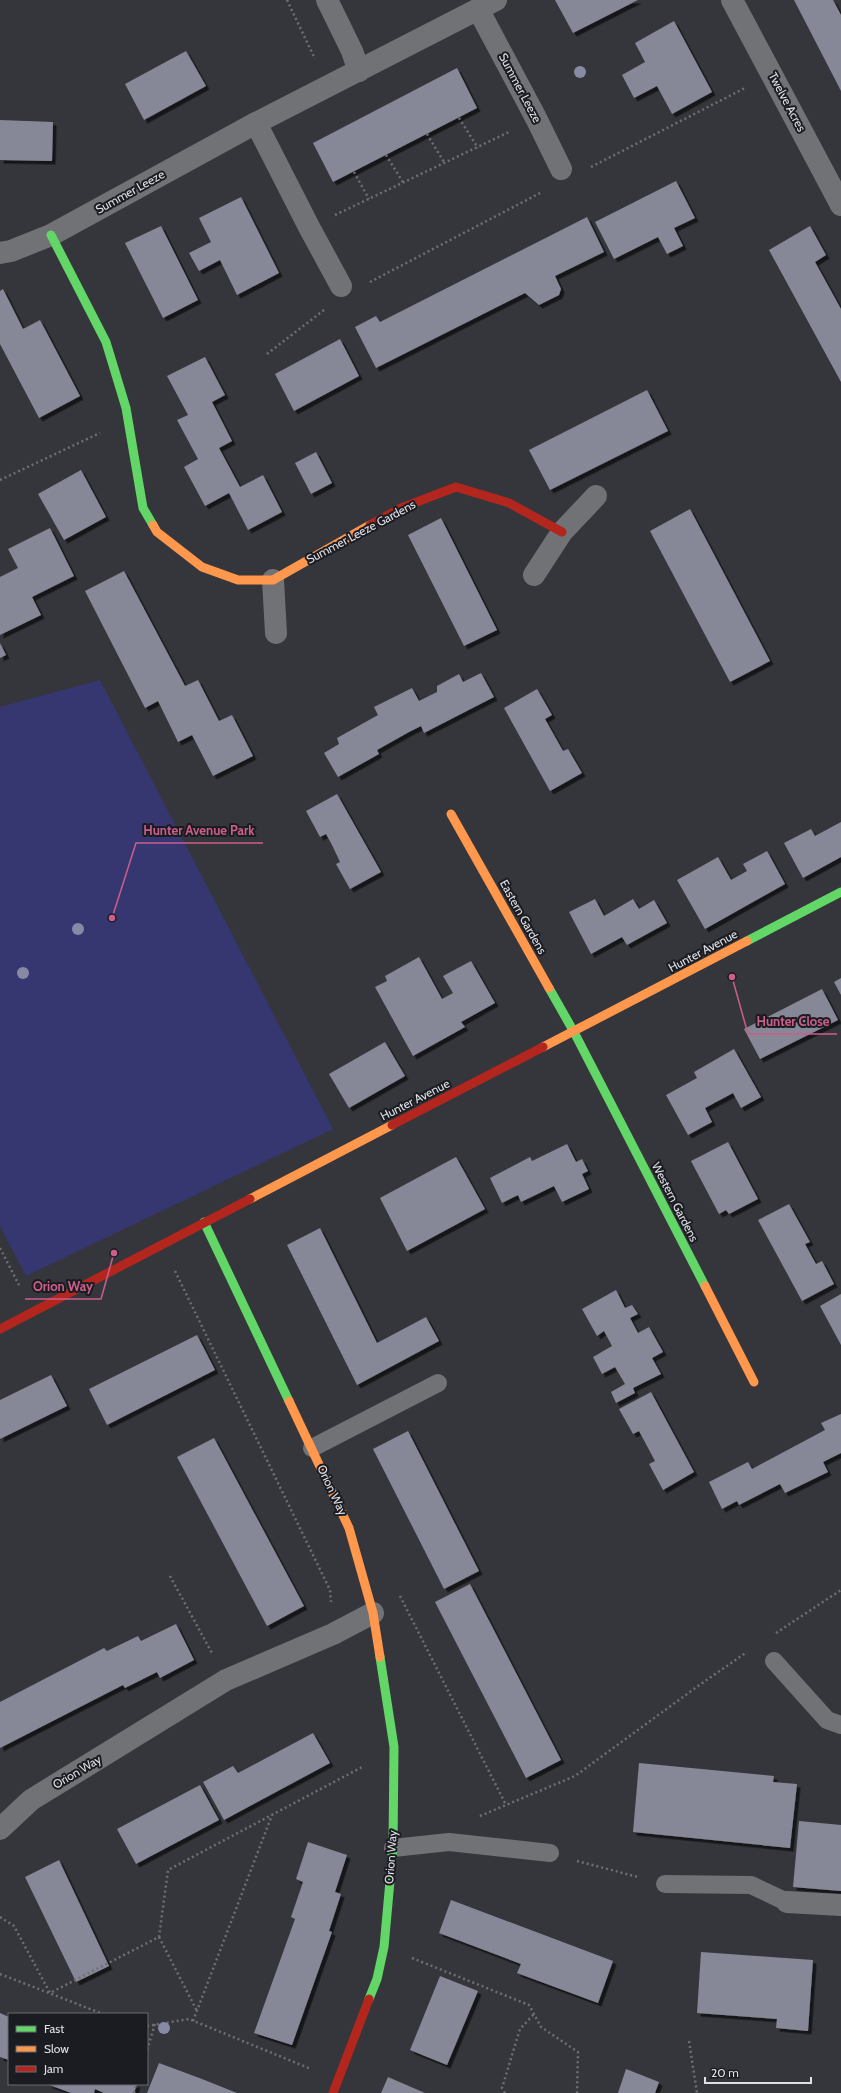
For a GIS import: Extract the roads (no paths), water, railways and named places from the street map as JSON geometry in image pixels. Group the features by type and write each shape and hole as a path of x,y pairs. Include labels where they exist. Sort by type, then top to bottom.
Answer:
{"street":[{"path":"327,0 352,51 359,71"},
{"name":"Twelve Acres","path":"732,0 841,205"},
{"name":"Summer Leeze","path":"0,253 11,251 51,235 256,123 487,5 536,118 563,174"},
{"path":"256,123 342,291"},
{"name":"Summer Leeze Gardens","path":"51,235 77,282 106,342 126,408 143,508 157,532 202,567 238,580 273,580 401,508 456,487 509,502 562,532"},
{"path":"534,575 562,532 596,496"},
{"path":"273,580 276,633"},
{"name":"Eastern Gardens","path":"451,814 574,1032"},
{"name":"Hunter Avenue","path":"0,1329 841,892"},
{"name":"Western Gardens","path":"574,1032 754,1382"},
{"name":"Orion Way","path":"204,1222 350,1528 373,1613 394,1750 393,1848 384,1947 377,1979 333,2093"},
{"name":"Orion Way","path":"0,1828 31,1800 226,1680 333,1634 373,1613"},
{"path":"787,1902 841,1905"}],"lane":[{"path":"312,1448 438,1383"},
{"path":"774,1661 827,1720 841,1725"},
{"path":"393,1848 449,1842 550,1853"},
{"path":"665,1884 751,1885 787,1902"}],"place":[{"name":"Hunter Avenue Park","path":"112,918"},
{"name":"Hunter Close","path":"732,977"},
{"name":"Orion Way","path":"114,1253"}]}
